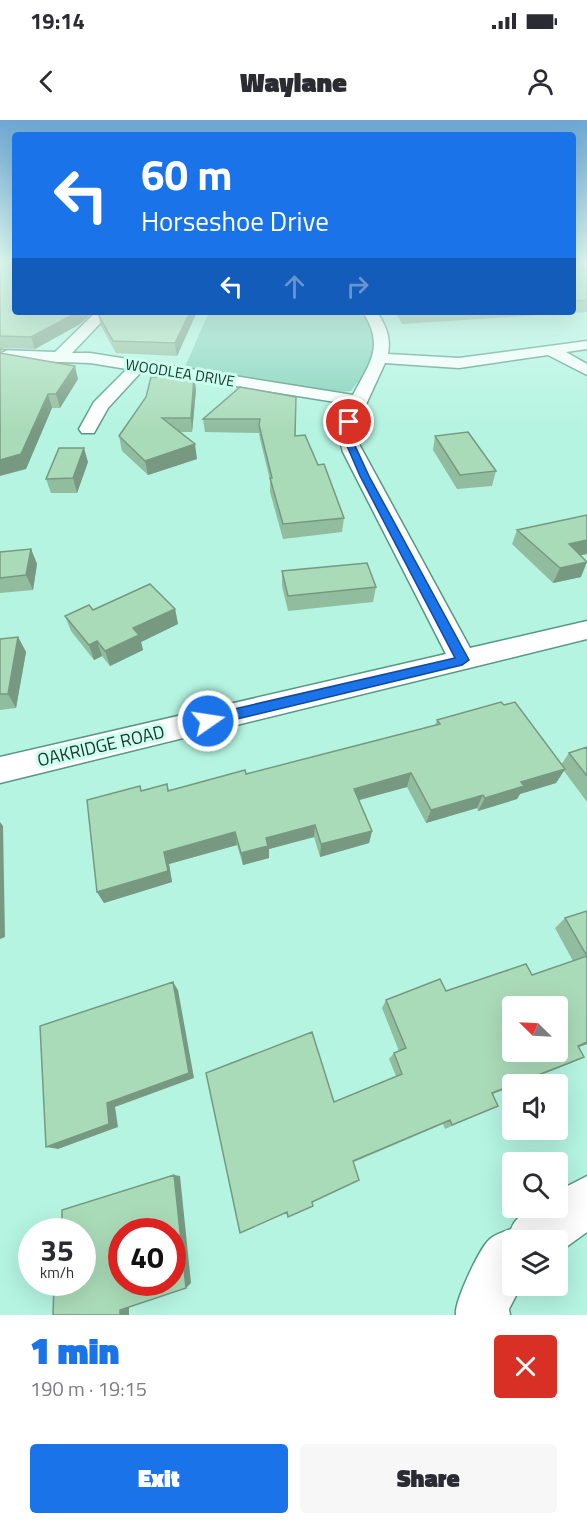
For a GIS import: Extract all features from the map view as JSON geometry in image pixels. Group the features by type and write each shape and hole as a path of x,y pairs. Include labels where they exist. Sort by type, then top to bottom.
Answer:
{"street":[{"path":"60,356 98,318"},
{"path":"374,318 382,331 380,358 349,422 348,439 365,476 462,660"},
{"path":"380,358 459,363 587,345"},
{"path":"550,350 587,370"},
{"name":"WOODLEA DRIVE","path":"0,355 60,356 359,401"},
{"path":"88,429 100,406 138,366"},
{"name":"OAKRIDGE ROAD","path":"0,770 587,630"},
{"path":"546,1230 587,1201"},
{"path":"483,1315 482,1306 502,1267"}],"green space":[{"path":"206,318 367,318 374,336 371,363 351,391 336,392 184,369"}],"building":[{"path":"0,318 67,318 31,337 0,336"},
{"path":"100,318 187,318 175,343 113,341"},
{"path":"0,353 75,366 56,394 48,394 21,454 0,460"},
{"path":"151,377 194,377 191,418 162,418 195,444 145,461 119,436 146,397"},
{"path":"240,387 296,397 295,436 305,435 318,465 324,464 344,518 283,524 270,478 272,478 259,425 260,419 203,419"},
{"path":"468,432 496,471 460,475 435,436"},
{"path":"59,448 84,448 73,478 46,479"},
{"path":"587,515 587,540 569,544 587,562 560,568 517,530"},
{"path":"31,549 26,575 0,578 0,552"},
{"path":"367,563 376,587 288,596 282,571"},
{"path":"150,584 175,609 133,628 139,635 105,651 97,641 89,645 65,616 89,605 93,610"},
{"path":"18,637 8,694 0,694 0,639"},
{"path":"501,702 504,705 515,702 565,769 521,782 524,786 485,798 483,795 431,810 411,773 354,789 372,831 321,844 315,825 266,838 268,846 241,853 235,832 164,852 168,871 97,892 87,800 140,786 141,791 167,784 168,791 245,770 246,774 440,724 437,720"},
{"path":"587,747 587,776 569,753"},
{"path":"587,911 587,956 565,918"},
{"path":"587,956 587,1042 578,1046 584,1057 541,1074 502,1074 502,1089 492,1093 498,1106 452,1125 450,1120 353,1161 359,1180 312,1202 313,1206 288,1217 287,1212 240,1233 206,1073 312,1032 334,1102 402,1074 394,1053 406,1048 386,1000 440,979 446,991 526,964 532,975"},
{"path":"173,982 189,1073 107,1103 109,1124 46,1147 40,1026"},
{"path":"174,1175 179,1218 108,1218 108,1296 162,1296 120,1310 120,1315 53,1315 54,1296 96,1296 96,1218 62,1218 62,1210"}],"route":[{"path":"208,721 462,660 365,476 348,439 349,422"}]}
